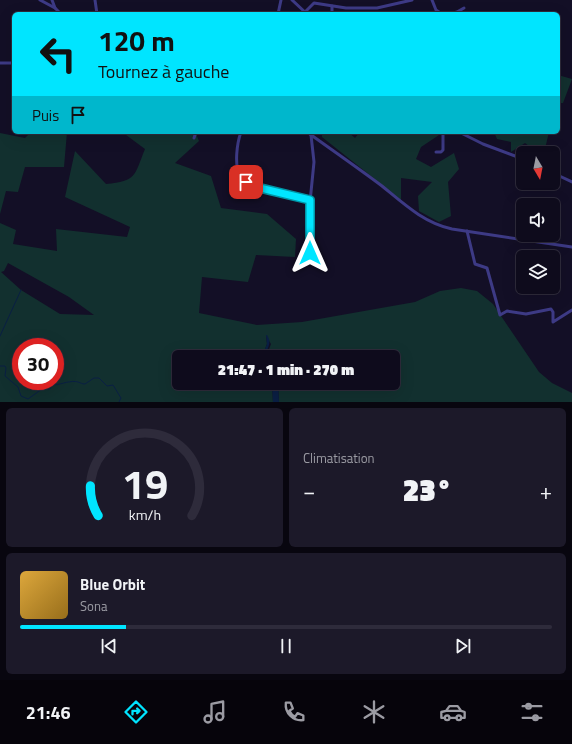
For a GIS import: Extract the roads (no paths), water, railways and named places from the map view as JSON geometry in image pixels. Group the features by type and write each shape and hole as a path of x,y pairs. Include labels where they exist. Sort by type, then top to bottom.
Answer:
{"street":[{"path":"40,0 55,8 59,12"},
{"path":"52,0 55,8"},
{"path":"95,0 97,12"},
{"path":"278,12 281,0"},
{"path":"292,0 305,12"},
{"path":"307,12 312,4 377,8 412,0"},
{"path":"432,0 436,10 439,12"},
{"path":"332,6 332,12"},
{"path":"457,12 464,8"},
{"path":"0,63 12,62"},
{"path":"194,138 195,134"},
{"path":"241,134 237,162 240,176 246,182 252,186 310,200"},
{"path":"436,152 441,152 443,150 443,134"},
{"path":"463,134 483,144 516,156"},
{"path":"310,253 310,200 314,162 311,135"},
{"path":"311,135 381,186 408,208 425,219 442,227 572,247"},
{"path":"560,176 572,182"},
{"path":"467,231 475,264 488,268 500,315 507,311 526,314 551,309 553,312 553,322 572,310"}],"water":[{"path":"266,335 269,338 269,344 267,350 265,350 267,344"},
{"path":"272,390 278,390 279,402 273,402"}],"waterway":[{"path":"0,336 21,290"},
{"path":"0,366 5,366 5,376 18,387 21,396 28,399 42,389 50,389 53,384 55,385 72,381 85,384 94,378 99,378 107,386 113,385 121,398 119,402"}]}
